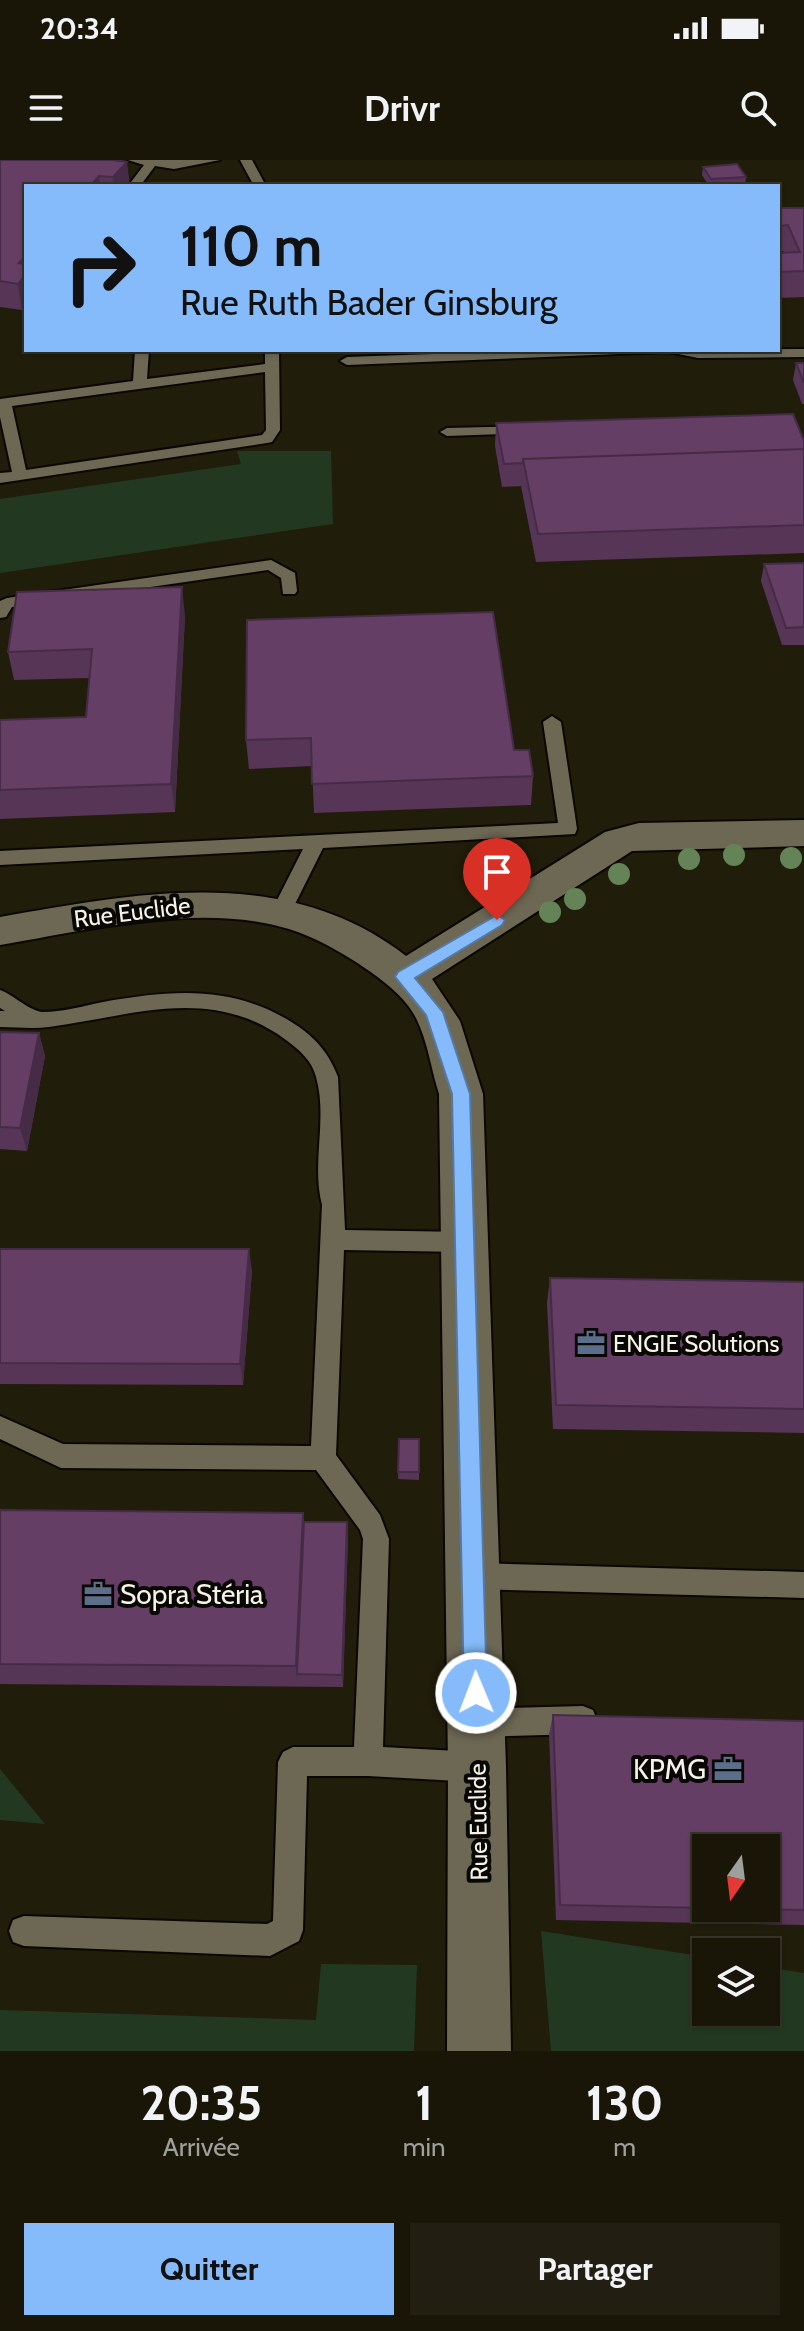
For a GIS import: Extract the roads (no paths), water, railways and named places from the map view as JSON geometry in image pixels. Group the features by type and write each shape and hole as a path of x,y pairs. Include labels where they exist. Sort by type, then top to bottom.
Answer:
{"street":[{"path":"404,977 619,841 639,836 804,833"},
{"name":"Rue Euclide","path":"0,931 159,904 196,902 281,912 340,932 404,977 434,1012 461,1094 477,1745 479,2051"}],"lane":[{"path":"134,160 174,165 214,160"},
{"path":"246,160 259,184"},
{"path":"136,184 152,162"},
{"path":"140,384 142,352"},
{"path":"0,478 267,439 273,430 272,352"},
{"path":"347,361 605,352"},
{"path":"686,352 804,353"},
{"path":"20,476 2,402 272,367"},
{"path":"447,432 540,430"},
{"path":"0,613 7,603 271,565 289,576 289,591"},
{"path":"0,858 568,829 552,722"},
{"path":"281,912 316,842"},
{"path":"0,998 35,1019"},
{"path":"0,1019 35,1019 152,1000 208,998 239,1005 261,1015 301,1039 321,1061 331,1113 328,1190 334,1205 323,1458 371,1524 376,1539 368,1761"},
{"path":"333,1240 464,1242"},
{"path":"0,1427 61,1456 323,1458"},
{"path":"473,1576 804,1585"},
{"path":"24,1931 270,1940 288,1930 293,1762 368,1761 613,1721"}],"place":[{"name":"ENGIE Solutions","path":"591,1343"},
{"name":"Sopra Stéria","path":"98,1594"},
{"name":"KPMG","path":"728,1769"}]}
